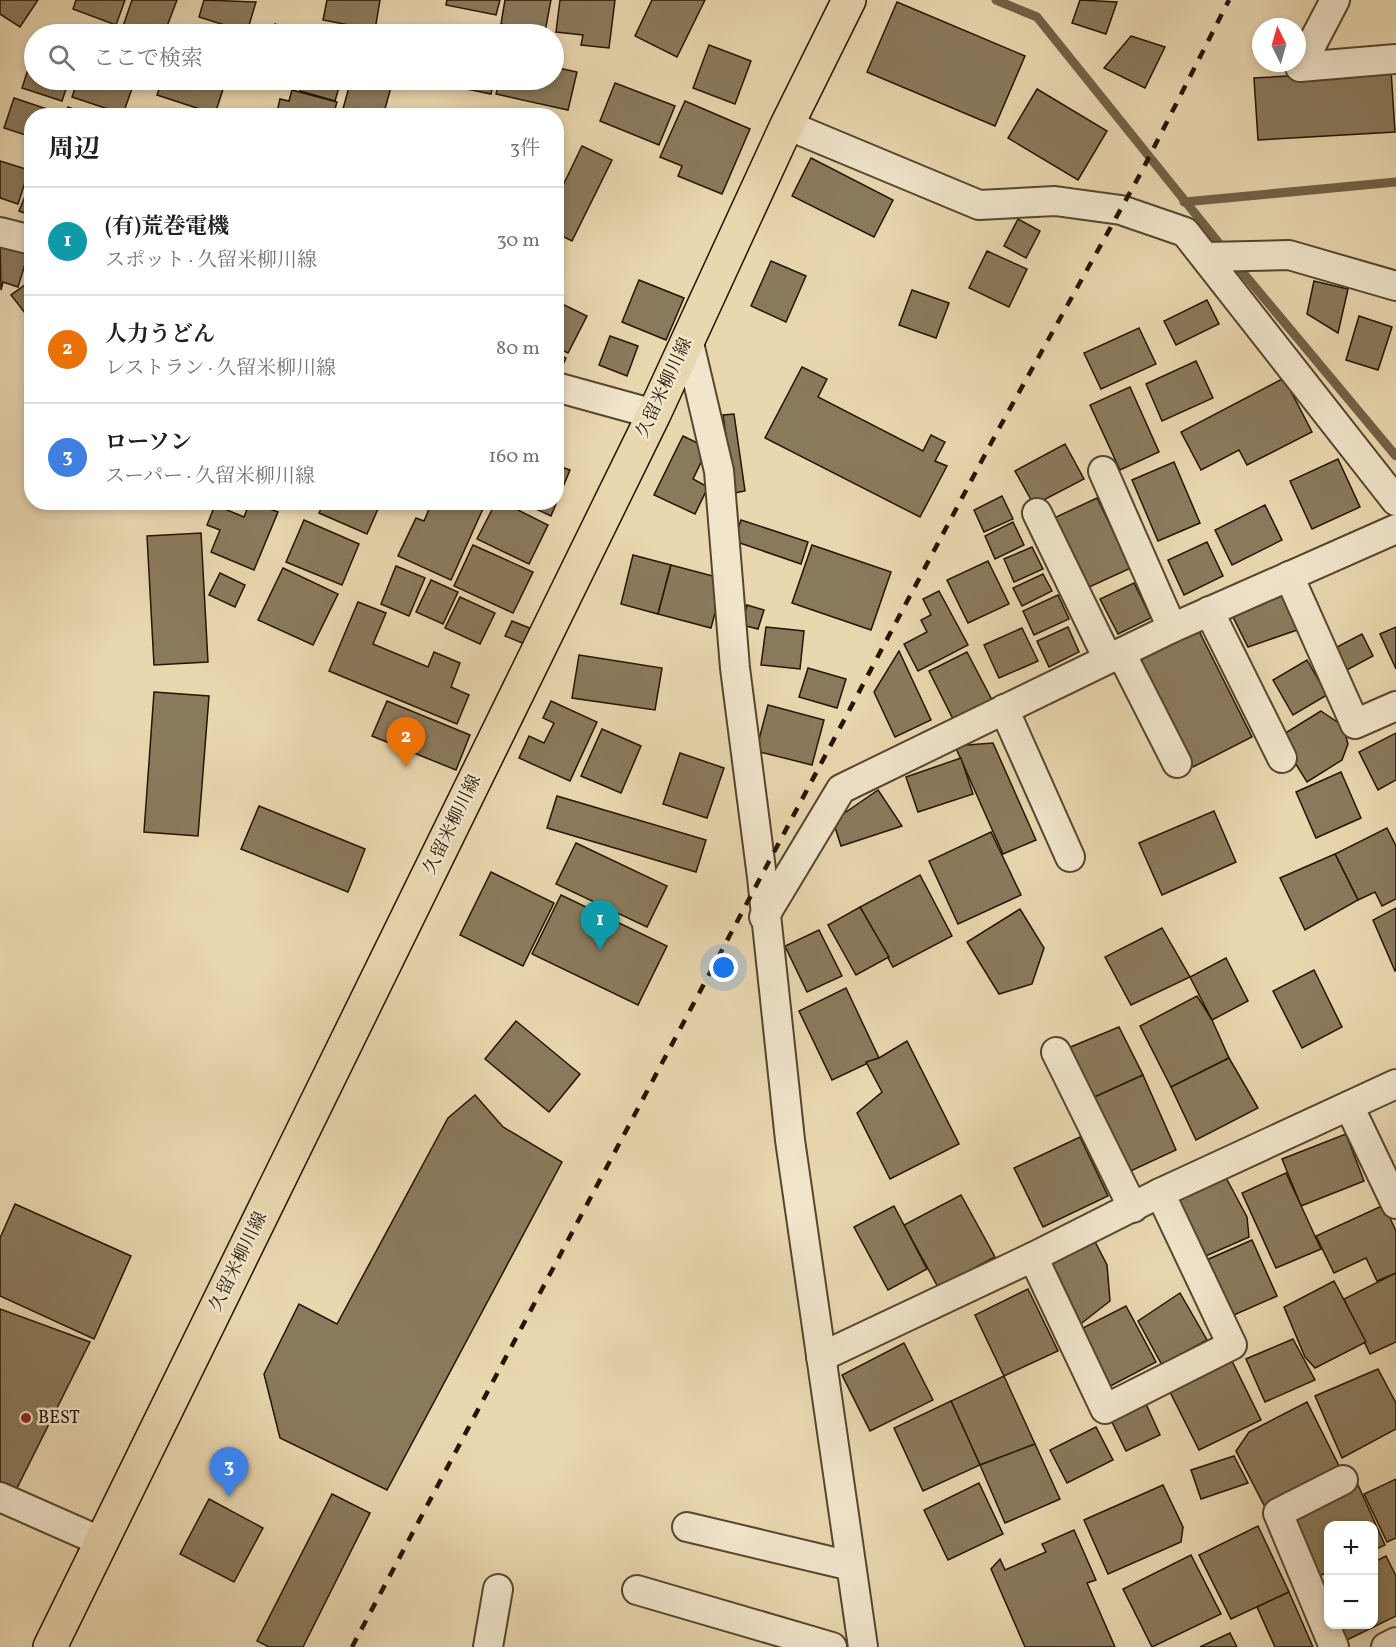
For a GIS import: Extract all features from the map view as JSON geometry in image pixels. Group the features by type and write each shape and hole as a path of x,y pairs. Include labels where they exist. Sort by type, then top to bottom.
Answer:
{"main road":[{"name":"久留米柳川線","path":"50,1647 654,414 787,125 849,0"}],"street":[{"path":"1335,0 1300,67 1396,59"},
{"path":"787,125 979,205 1055,201 1121,210 1185,232 1396,501"},
{"path":"0,231 24,238"},
{"path":"1206,257 1288,255 1396,286"},
{"path":"688,339 718,471 735,668 762,877 764,917 790,1140 863,1647"},
{"path":"564,389 654,414"},
{"path":"1103,471 1172,628"},
{"path":"1037,513 1114,656 1177,764"},
{"path":"764,917 841,789 1172,628 1396,530"},
{"path":"1289,576 1355,724 1396,706"},
{"path":"1209,612 1281,758"},
{"path":"1004,710 1070,857"},
{"path":"1056,1052 1133,1208"},
{"path":"821,1357 1160,1194 1396,1084"},
{"path":"1348,1106 1396,1204"},
{"path":"1033,1257 1105,1409 1232,1345 1160,1194"},
{"path":"1334,1647 1278,1513 1343,1480"},
{"path":"0,1497 102,1542"},
{"path":"687,1527 851,1566"},
{"path":"488,1647 498,1589"},
{"path":"637,1590 832,1647"},
{"path":"1386,1647 1396,1642"}],"building":[{"path":"0,0 38,0 20,27 0,14"},
{"path":"76,0 125,0 116,24 73,9"},
{"path":"132,0 177,0 168,24 124,24"},
{"path":"204,0 256,2 249,24 221,24 199,17"},
{"path":"327,0 380,0 376,24 344,24 323,20"},
{"path":"447,0 500,0 496,15 446,5"},
{"path":"505,0 551,0 546,24 501,24"},
{"path":"560,0 615,0 609,48 581,45 583,35 564,33 564,24 557,24"},
{"path":"652,0 705,0 677,57 635,36"},
{"path":"1080,0 1117,2 1106,34 1072,23"},
{"path":"897,2 1025,56 995,126 867,72"},
{"path":"1131,36 1165,47 1145,88 1104,68"},
{"path":"709,45 751,61 735,104 693,88"},
{"path":"564,69 577,72 568,110 496,94 497,90 564,90"},
{"path":"1391,70 1395,132 1258,140 1254,78"},
{"path":"615,83 675,106 659,145 600,121"},
{"path":"1037,89 1107,131 1078,180 1008,138"},
{"path":"28,90 66,90 62,101"},
{"path":"74,90 131,90 125,108 105,108 72,97"},
{"path":"159,90 223,90 217,108 197,108 157,95"},
{"path":"292,90 337,102 335,108 278,108 280,99 289,101"},
{"path":"300,90 338,90 335,101"},
{"path":"348,90 390,90 385,108 343,108"},
{"path":"472,90 492,90 491,94"},
{"path":"14,98 44,108 24,108 24,134 4,128"},
{"path":"685,101 750,129 722,194 678,176 682,166 660,157"},
{"path":"582,146 612,160 572,241 564,237 564,183"},
{"path":"811,158 893,200 874,237 792,196"},
{"path":"0,161 24,168 24,185 18,204 0,198"},
{"path":"24,199 24,213 19,211"},
{"path":"1018,219 1040,231 1026,258 1004,246"},
{"path":"0,242 24,249 24,267 18,287 3,282 1,290"},
{"path":"987,251 1027,269 1009,307 969,288"},
{"path":"771,261 806,276 786,322 751,306"},
{"path":"639,280 684,298 666,340 622,322"},
{"path":"1314,281 1348,289 1338,333 1307,314"},
{"path":"24,286 24,312 11,295"},
{"path":"912,290 949,303 936,338 899,325"},
{"path":"1207,300 1219,324 1176,345 1164,321"},
{"path":"564,305 587,316 568,353 564,351"},
{"path":"1359,316 1392,327 1378,370 1346,360"},
{"path":"1139,328 1156,364 1101,389 1084,353"},
{"path":"610,336 638,346 627,376 599,365"},
{"path":"1196,361 1213,398 1162,421 1146,384"},
{"path":"802,367 827,379 818,397 923,451 931,435 945,442 935,461 947,466 920,517 765,438"},
{"path":"1284,378 1312,432 1247,465 1239,450 1201,470 1181,432"},
{"path":"1130,387 1159,452 1120,470 1090,405"},
{"path":"734,414 745,491 734,493 723,415"},
{"path":"683,436 708,448 693,479 708,487 695,514 654,495"},
{"path":"1065,444 1084,479 1034,505 1015,471"},
{"path":"1338,459 1360,507 1312,529 1290,481"},
{"path":"1174,462 1200,523 1158,541 1132,480"},
{"path":"564,468 570,470 564,485"},
{"path":"1002,496 1013,519 984,532 974,510"},
{"path":"1097,498 1131,568 1087,588 1054,518"},
{"path":"1265,505 1282,540 1232,565 1215,530"},
{"path":"213,510 227,510 244,517 247,510 278,512 254,570 211,552 220,530 207,525"},
{"path":"320,510 378,510 367,534 319,513"},
{"path":"429,510 482,510 451,580 398,556 416,518 424,521"},
{"path":"492,510 518,510 548,525 529,564 477,539"},
{"path":"538,510 553,510 551,516"},
{"path":"304,520 359,544 342,585 286,562"},
{"path":"741,520 808,542 801,564 734,541"},
{"path":"1013,522 1024,545 995,559 985,536"},
{"path":"201,533 208,662 154,665 147,536"},
{"path":"1207,542 1223,576 1184,595 1168,560"},
{"path":"473,545 533,572 513,613 454,586"},
{"path":"812,545 891,572 871,630 792,603"},
{"path":"1032,547 1043,569 1014,582 1004,559"},
{"path":"633,555 671,565 658,614 621,604"},
{"path":"988,561 1009,604 968,623 947,580"},
{"path":"671,565 724,579 711,628 658,614"},
{"path":"396,566 425,578 409,616 381,604"},
{"path":"283,568 338,594 313,645 258,620"},
{"path":"220,573 245,585 235,607 209,595"},
{"path":"1043,574 1052,591 1022,606 1013,588"},
{"path":"431,580 458,592 443,624 416,612"},
{"path":"1134,583 1151,618 1118,634 1100,599"},
{"path":"939,591 968,645 918,671 904,644 927,632 921,620 931,615 923,599"},
{"path":"1281,591 1300,629 1248,647 1232,615"},
{"path":"1058,595 1069,619 1034,635 1023,611"},
{"path":"460,597 495,613 480,644 445,628"},
{"path":"358,602 386,613 373,644 428,667 434,652 460,663 451,687 469,695 457,724 329,671"},
{"path":"747,605 764,610 758,629 742,625"},
{"path":"512,621 532,629 525,644 505,636"},
{"path":"766,627 804,631 800,669 761,665"},
{"path":"1068,627 1079,652 1049,667 1037,641"},
{"path":"1396,627 1396,669 1380,634"},
{"path":"1022,628 1038,661 999,678 984,645"},
{"path":"1198,629 1252,737 1193,767 1138,659"},
{"path":"1362,634 1373,656 1345,671 1333,649"},
{"path":"899,651 931,720 895,737 874,692"},
{"path":"967,652 992,700 953,719 929,671"},
{"path":"579,655 662,668 655,710 572,698"},
{"path":"1307,660 1327,695 1293,715 1273,680"},
{"path":"808,668 846,679 837,708 799,697"},
{"path":"154,692 209,696 198,836 144,832"},
{"path":"387,701 470,735 456,770 372,736"},
{"path":"551,701 597,722 570,781 519,758 529,736 544,743 554,723 543,718"},
{"path":"768,705 824,720 812,765 756,751"},
{"path":"1321,711 1343,726 1348,744 1342,760 1307,782 1279,737"},
{"path":"602,729 641,746 621,793 581,776"},
{"path":"1396,733 1396,780 1378,790 1359,752"},
{"path":"993,743 1036,840 1003,854 955,746"},
{"path":"680,753 724,768 707,818 663,804"},
{"path":"961,758 973,794 918,812 906,777"},
{"path":"1341,772 1361,818 1316,838 1296,792"},
{"path":"878,790 902,826 841,846 833,821"},
{"path":"557,796 706,840 696,872 547,828"},
{"path":"259,806 365,849 348,892 241,849"},
{"path":"1214,811 1236,862 1162,895 1139,843"},
{"path":"1387,828 1396,846 1396,899 1382,906 1375,892 1358,900 1335,854"},
{"path":"991,832 1021,895 958,924 929,861"},
{"path":"576,843 667,886 647,927 556,884"},
{"path":"1335,854 1358,900 1305,930 1280,878"},
{"path":"491,872 554,903 523,966 460,935"},
{"path":"920,875 952,936 893,967 860,907"},
{"path":"561,895 667,946 638,1005 532,954"},
{"path":"860,907 889,957 856,975 828,925"},
{"path":"1396,908 1396,970 1395,971 1373,920"},
{"path":"1020,909 1044,948 1032,984 999,994 967,942"},
{"path":"1162,928 1190,977 1131,1005 1105,957"},
{"path":"819,930 842,976 807,992 785,946"},
{"path":"1226,958 1248,1001 1212,1020 1190,977"},
{"path":"1314,970 1342,1027 1302,1048 1273,991"},
{"path":"846,988 879,1058 832,1080 799,1011"},
{"path":"1197,996 1212,1020 1229,1058 1171,1087 1140,1026"},
{"path":"516,1021 580,1074 549,1112 485,1059"},
{"path":"1119,1027 1143,1075 1088,1100 1068,1048"},
{"path":"907,1041 959,1144 890,1179 857,1113 882,1092 866,1062 879,1058"},
{"path":"1229,1058 1258,1108 1196,1140 1171,1087"},
{"path":"1143,1075 1176,1150 1122,1175 1088,1100"},
{"path":"475,1095 503,1127 562,1162 387,1490 280,1438 264,1374 299,1304 337,1324 448,1118"},
{"path":"1346,1134 1364,1181 1301,1206 1282,1159"},
{"path":"1080,1137 1108,1196 1043,1227 1014,1168"},
{"path":"1286,1173 1321,1249 1276,1268 1242,1193"},
{"path":"1224,1174 1247,1217 1249,1237 1199,1259 1176,1210 1179,1198"},
{"path":"961,1195 995,1257 938,1287 904,1225"},
{"path":"15,1204 131,1256 94,1339 0,1296 0,1238"},
{"path":"1384,1205 1396,1231 1396,1273 1377,1281 1366,1258 1334,1273 1316,1236"},
{"path":"894,1206 927,1269 888,1290 854,1227"},
{"path":"1090,1232 1107,1265 1110,1301 1074,1329 1046,1265"},
{"path":"1252,1240 1277,1296 1227,1318 1202,1262"},
{"path":"1396,1273 1396,1342 1370,1354 1344,1299"},
{"path":"1334,1281 1366,1342 1315,1368 1305,1357 1284,1307"},
{"path":"1028,1289 1058,1351 1004,1376 975,1315"},
{"path":"1180,1293 1207,1340 1162,1365 1138,1321"},
{"path":"1126,1306 1156,1362 1103,1390 1073,1333"},
{"name":"BEST","path":"0,1309 90,1342 11,1500 0,1495"},
{"path":"1293,1339 1315,1380 1265,1402 1246,1359"},
{"path":"904,1343 933,1400 870,1431 842,1375"},
{"path":"1232,1361 1261,1420 1199,1450 1170,1392"},
{"path":"1378,1369 1396,1403 1396,1429 1342,1458 1315,1396"},
{"path":"1004,1376 1035,1444 980,1465 951,1401"},
{"path":"951,1401 980,1465 923,1491 894,1428"},
{"path":"1307,1402 1341,1470 1266,1509 1236,1451 1249,1432"},
{"path":"1146,1404 1160,1435 1126,1451 1111,1420"},
{"path":"1096,1427 1113,1460 1067,1483 1050,1450"},
{"path":"1035,1444 1060,1499 1005,1523 980,1465"},
{"path":"1234,1456 1248,1483 1201,1499 1191,1470"},
{"path":"1396,1479 1396,1538 1387,1542 1364,1494"},
{"path":"979,1483 1003,1534 948,1560 924,1510"},
{"path":"1163,1485 1183,1527 1181,1542 1108,1574 1084,1520"},
{"path":"1358,1485 1374,1521 1324,1521 1324,1574 1319,1576 1289,1519"},
{"path":"332,1494 370,1513 303,1647 269,1647 257,1641"},
{"path":"209,1499 263,1528 234,1582 180,1554"},
{"path":"1258,1526 1289,1592 1231,1619 1199,1555"},
{"path":"1378,1529 1385,1545 1378,1548"},
{"path":"1074,1530 1096,1580 1087,1583 1115,1647 1025,1647 991,1569 1000,1559 1005,1570 1046,1552 1042,1544"},
{"path":"1191,1555 1221,1614 1152,1647 1123,1589"},
{"path":"1386,1556 1396,1576 1396,1616 1378,1625 1378,1575 1378,1560"},
{"path":"1289,1592 1313,1647 1275,1647 1257,1607"},
{"path":"1339,1629 1369,1629 1345,1641"},
{"path":"1230,1633 1237,1647 1200,1647"}],"waterway":[{"path":"996,0 1037,17 1226,252"},
{"path":"1184,202 1396,182"},
{"path":"1234,262 1396,456"}],"railway":[{"path":"352,1647 997,432 1143,169 1229,0"}],"place":[{"name":"人力うどん","path":"406,767"},
{"name":"(有)荒巻電機","path":"600,950"},
{"name":"BEST","path":"26,1418"},
{"name":"ローソン","path":"229,1497"}]}
